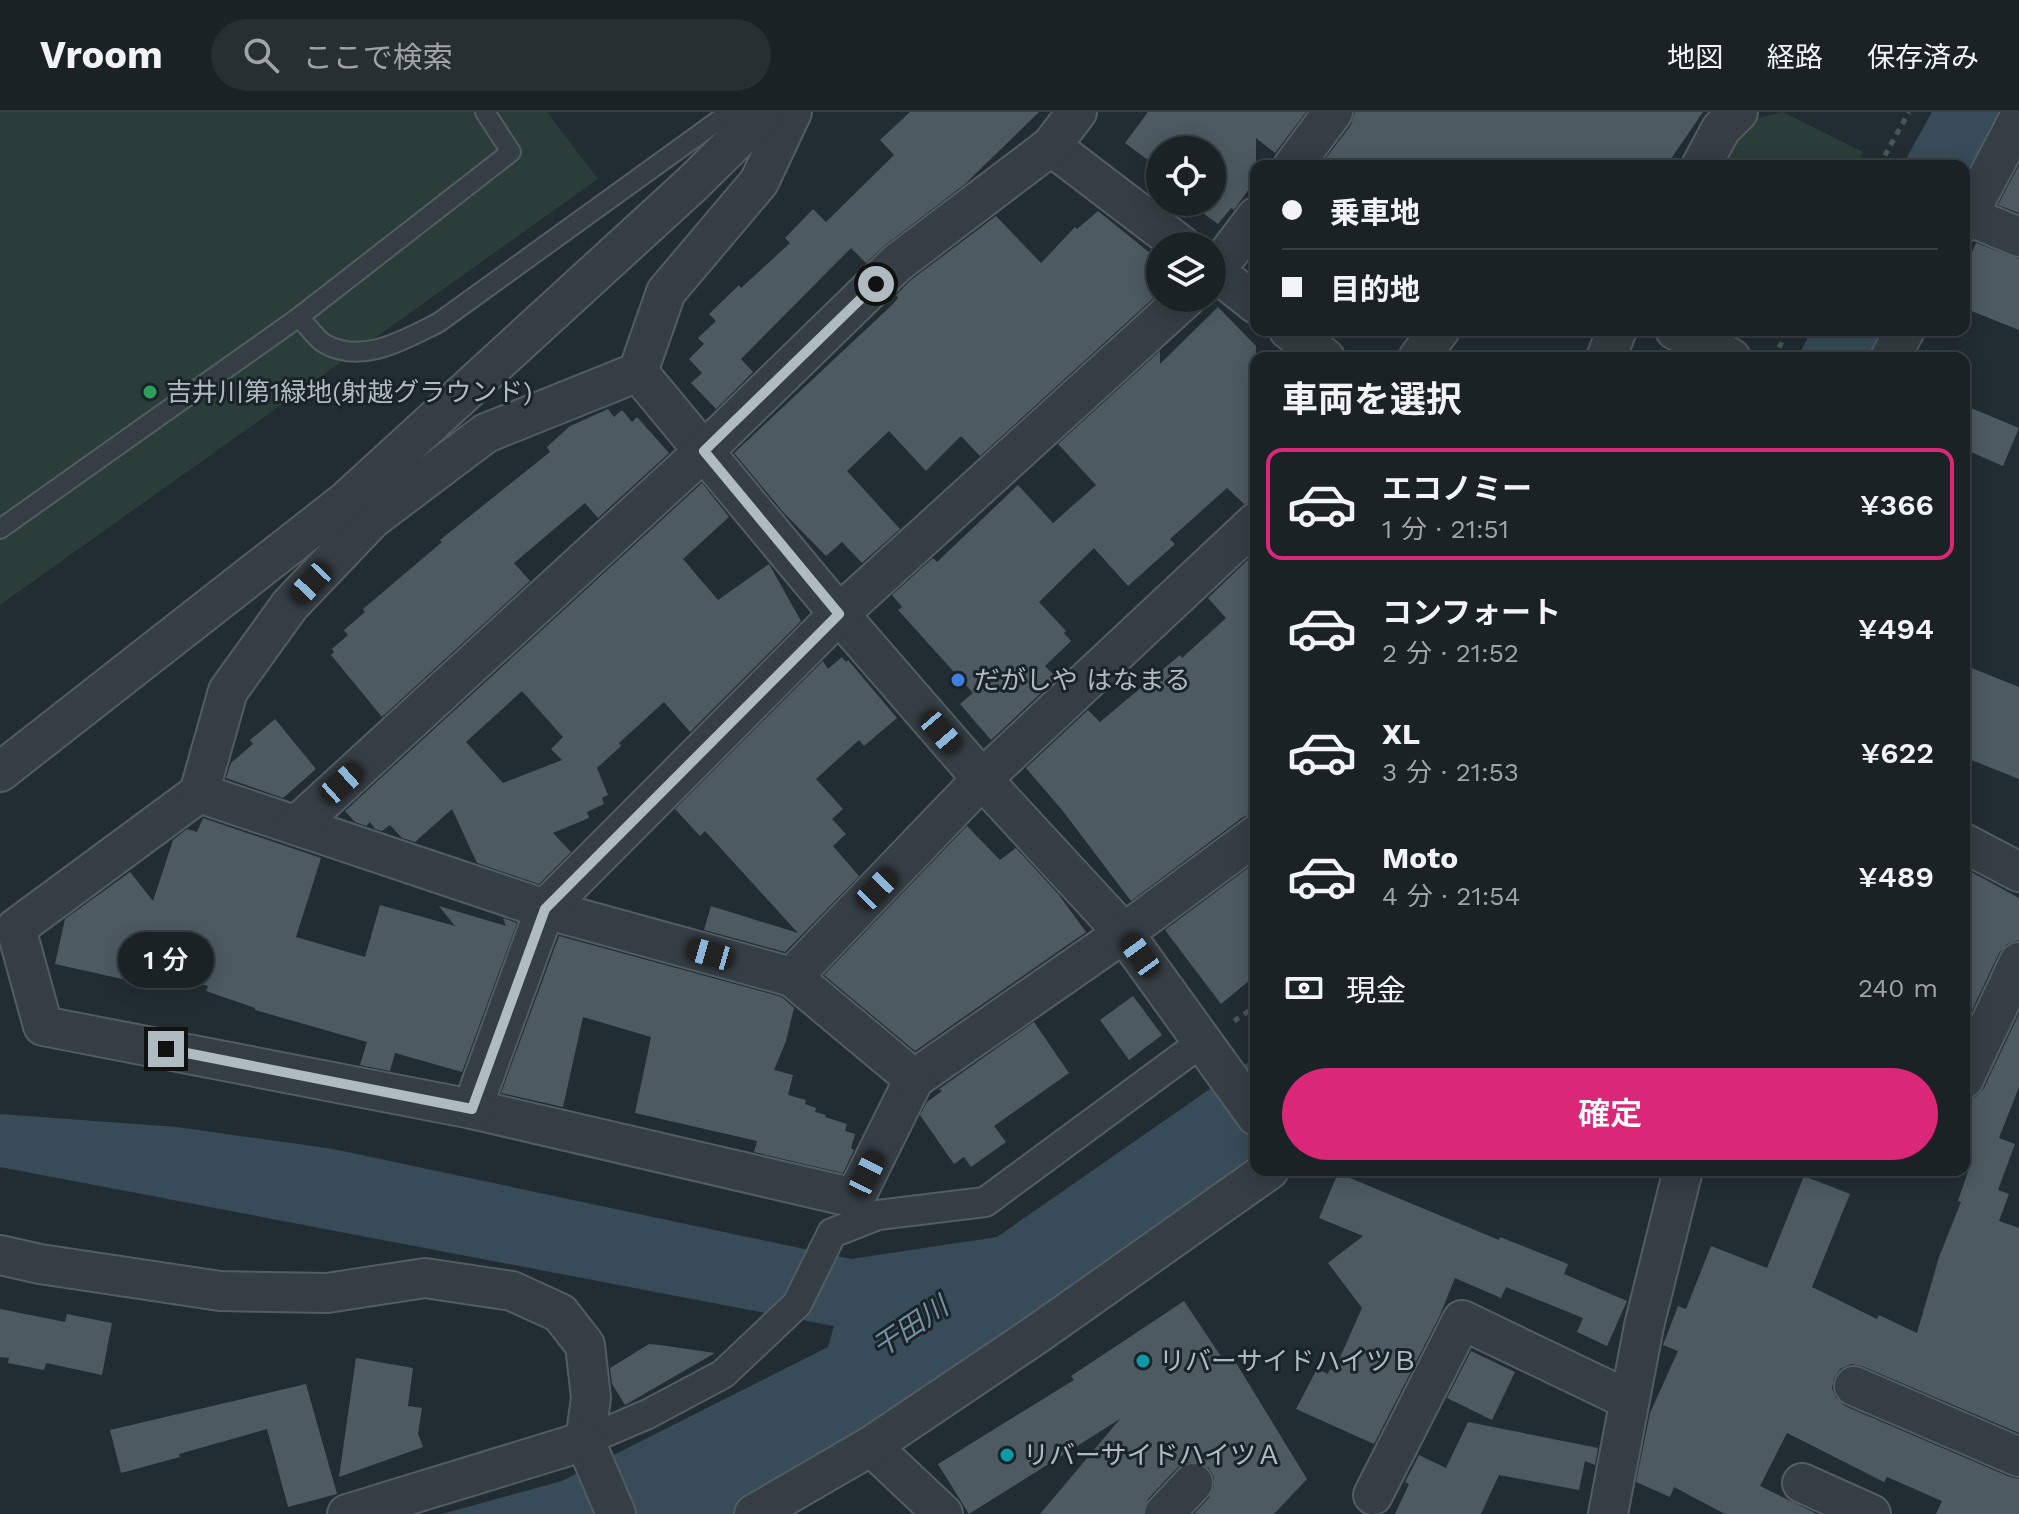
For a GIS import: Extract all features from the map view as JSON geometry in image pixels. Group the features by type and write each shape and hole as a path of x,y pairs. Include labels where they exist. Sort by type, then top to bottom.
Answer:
{"street":[{"path":"0,772 346,501 692,184 765,112"},
{"path":"792,112 759,182 666,292 638,372 486,433 372,519 290,605 228,691 199,793 16,928 43,1026 472,1109 855,1198 914,1079 1124,933 1250,839"},
{"path":"297,825 704,451 897,263 1051,146 1077,112"},
{"path":"1297,160 1333,112"},
{"path":"1704,160 1721,129 1738,112"},
{"path":"1970,211 2019,118"},
{"path":"1051,146 1164,232"},
{"path":"1970,220 2019,237"},
{"path":"1226,255 1250,225"},
{"path":"1226,282 1250,300"},
{"path":"472,1109 545,909 839,614 1171,312"},
{"path":"1297,336 1317,352"},
{"path":"1423,352 1435,336"},
{"path":"1687,336 1719,352"},
{"path":"638,372 839,614 982,779 1124,933 1250,1108"},
{"path":"792,977 982,779 1250,528"},
{"path":"199,793 545,909 792,977 914,1079"},
{"path":"1970,846 2019,872"},
{"path":"1970,1066 2019,962"},
{"path":"347,1514 587,1446 723,1374 797,1304 832,1233 878,1215 985,1202 1208,1050"},
{"path":"765,1511 871,1446 1037,1334 1261,1176"},
{"path":"1608,1514 1644,1326 1682,1176"},
{"path":"0,1255 40,1264 220,1291 327,1293 425,1278 512,1291 560,1313 585,1345 591,1398 587,1446 616,1514"},
{"path":"1373,1495 1462,1320 1629,1400"},
{"path":"1854,1386 2019,1457"},
{"path":"871,1446 943,1514"},
{"path":"1164,1514 1193,1483"},
{"path":"1802,1483 1871,1514"}],"lane":[{"path":"0,529 299,317 511,152 485,112"},
{"path":"299,317 324,344 356,351 389,347 438,323 730,112"}],"path":[{"path":"1882,160 1909,112"}],"green space":[{"name":"吉井川第1緑地(射越グラウンド)","path":"0,112 547,112 598,179 0,605"},
{"path":"1783,112 1863,152 1859,160 1721,160 1739,123"}],"water":[{"path":"1932,112 2002,112 1970,173 1970,160 1905,160"},
{"path":"1809,336 1884,336 1875,352 1800,352"},
{"name":"干田川","path":"1250,1061 1250,1174 736,1514 442,1514 562,1481 828,1347 834,1326 0,1167 0,1114 177,1127 333,1149 851,1259 997,1237"}],"building":[{"path":"910,112 1039,112 965,184 866,263 851,248 741,359 753,372 716,409 691,383 702,373 689,359 704,344 698,338 716,321 709,314 790,243 785,238 813,209 826,222 894,155 880,140"},
{"path":"1148,112 1306,112 1275,153 1256,138 1256,160 1250,160 1250,187 1234,210 1231,208 1226,214 1226,136 1146,136 1146,159 1125,143"},
{"path":"1355,112 1703,112 1670,160 1325,160 1351,125"},
{"path":"2019,165 2019,213 1998,205"},
{"path":"1098,211 1146,250 1146,305 980,456 961,436 926,471 889,431 847,471 900,529 862,563 842,542 826,556 784,513 734,453 892,305 898,298 896,295 911,280 996,216 1041,263 1075,227 1077,229"},
{"path":"1207,216 1224,216 1218,224"},
{"path":"1976,243 2019,259 2019,330 1970,310 1970,257"},
{"path":"1213,312 1223,312 1256,346 1256,352 1250,352 1250,502 1244,504 1227,488 1170,539 1175,544 1128,586 1094,548 1039,602 1066,631 1064,633 1071,641 1045,666 1057,678 991,740 960,704 973,693 898,610 902,607 892,595 933,558 937,562 1018,485 1053,523 1096,485 1058,444 1160,351 1160,364"},
{"path":"1970,408 2019,428 2003,466 1970,452"},
{"path":"608,409 614,417 622,410 632,422 637,417 669,453 598,518 585,503 514,563 530,581 382,717 331,655 334,652 332,649 348,635 344,630 365,612 363,609 442,542 440,540 550,452 547,447 570,426"},
{"path":"702,483 729,517 683,559 718,600 769,564 801,621 690,732 664,702 619,743 621,746 597,768 608,795 602,798 604,804 587,812 589,818 553,833 571,852 539,884 477,863 452,809 415,842 402,838 390,825 382,831 375,829 370,822 366,826 355,822 345,811","holes":["522,691 563,737 551,749 562,760 503,783 466,742"]},
{"path":"1250,558 1250,815 1131,901 1026,768 1088,710 1100,722 1180,655 1182,658 1226,618 1208,598"},
{"path":"842,657 846,662 848,660 897,718 864,746 859,740 816,779 843,809 832,819 846,834 833,846 859,876 785,952 704,930 711,906 798,933 705,831 700,836 675,809 823,661 828,669"},
{"path":"1970,667 2019,687 2019,779 1970,759"},
{"path":"275,719 316,769 283,798 226,778 231,763 253,744 250,740"},
{"path":"203,818 321,858 296,937 365,957 380,905 455,926 439,906 506,926 503,918 517,923 462,1072 395,1053 390,1071 360,1065 367,1042 255,1010 206,991 208,986 143,967 140,983 55,964 65,919 130,872 153,901 173,840 187,829 197,832"},
{"path":"967,826 1000,860 1016,848 1059,895 1086,932 915,1051 824,975"},
{"path":"1250,866 1250,980 1221,1004 1165,930"},
{"path":"1970,871 2019,898 2019,940 2007,944 1999,953 1970,1014"},
{"path":"559,936 782,997 794,1008 786,1041 774,1070 793,1075 788,1095 806,1100 805,1104 816,1108 815,1112 847,1124 845,1131 855,1134 851,1148 854,1150 843,1173 754,1152 757,1141 635,1113 651,1037 583,1017 563,1107 501,1093"},
{"path":"1133,996 1162,1035 1129,1060 1100,1020"},
{"path":"2019,1014 2019,1087 1999,1138 2015,1144 1998,1190 2009,1194 1999,1221 2019,1228 2019,1433 1862,1366 1851,1364 1840,1369 1832,1388 1836,1398 1845,1406 2019,1479 2019,1514 1936,1514 1942,1501 1887,1477 1884,1482 1787,1433 1760,1486 1817,1514 1725,1514 1674,1487 1670,1497 1636,1482 1650,1413 1678,1351 1663,1345 1678,1306 1686,1309 1711,1246 1767,1268 1804,1176 1850,1194 1812,1287 1877,1319 1879,1315 1917,1333 1939,1257 1961,1202 1958,1201 1967,1176 1970,1176 1970,1099 1984,1088"},
{"path":"1034,1022 1069,1073 994,1126 1006,1142 971,1167 964,1157 954,1164 920,1115 927,1102 942,1091 939,1089"},
{"path":"1337,1176 1345,1176 1499,1240 1500,1237 1568,1264 1564,1274 1627,1301 1607,1346 1577,1332 1583,1318 1506,1287 1501,1298 1455,1278 1440,1315 1374,1444 1296,1409 1317,1369 1328,1374 1330,1369 1334,1371 1362,1308 1328,1263 1363,1236 1319,1218"},
{"path":"1184,1301 1226,1364 1233,1358 1307,1479 1274,1514 1194,1514 1209,1498 1214,1477 1209,1468 1197,1462 1186,1462 1148,1499 1143,1514 1040,1514 1120,1419 969,1514 938,1464 1074,1380 1071,1376"},
{"path":"0,1309 65,1322 67,1314 112,1323 102,1375 46,1363 44,1370 8,1363 9,1358 0,1357"},
{"path":"649,1344 715,1353 625,1405 612,1384 610,1368"},
{"path":"1471,1351 1515,1372 1492,1420 1447,1398"},
{"path":"356,1358 413,1368 408,1406 422,1408 418,1434 423,1447 339,1477"},
{"path":"306,1384 337,1494 288,1507 267,1429 121,1473 110,1430"},
{"path":"1468,1422 1598,1448 1595,1465 1585,1461 1579,1490 1499,1475 1481,1514 1395,1514 1409,1484 1405,1482 1419,1455 1446,1468"}],"place":[{"name":"吉井川第1緑地(射越グラウンド)","path":"150,392"},
{"name":"だがしや はなまる","path":"958,680"},
{"name":"リバーサイドハイツＢ","path":"1143,1361"},
{"name":"リバーサイドハイツＡ","path":"1007,1455"}],"route":[{"path":"166,1049 472,1109 545,909 839,614 704,451 876,284"}]}
